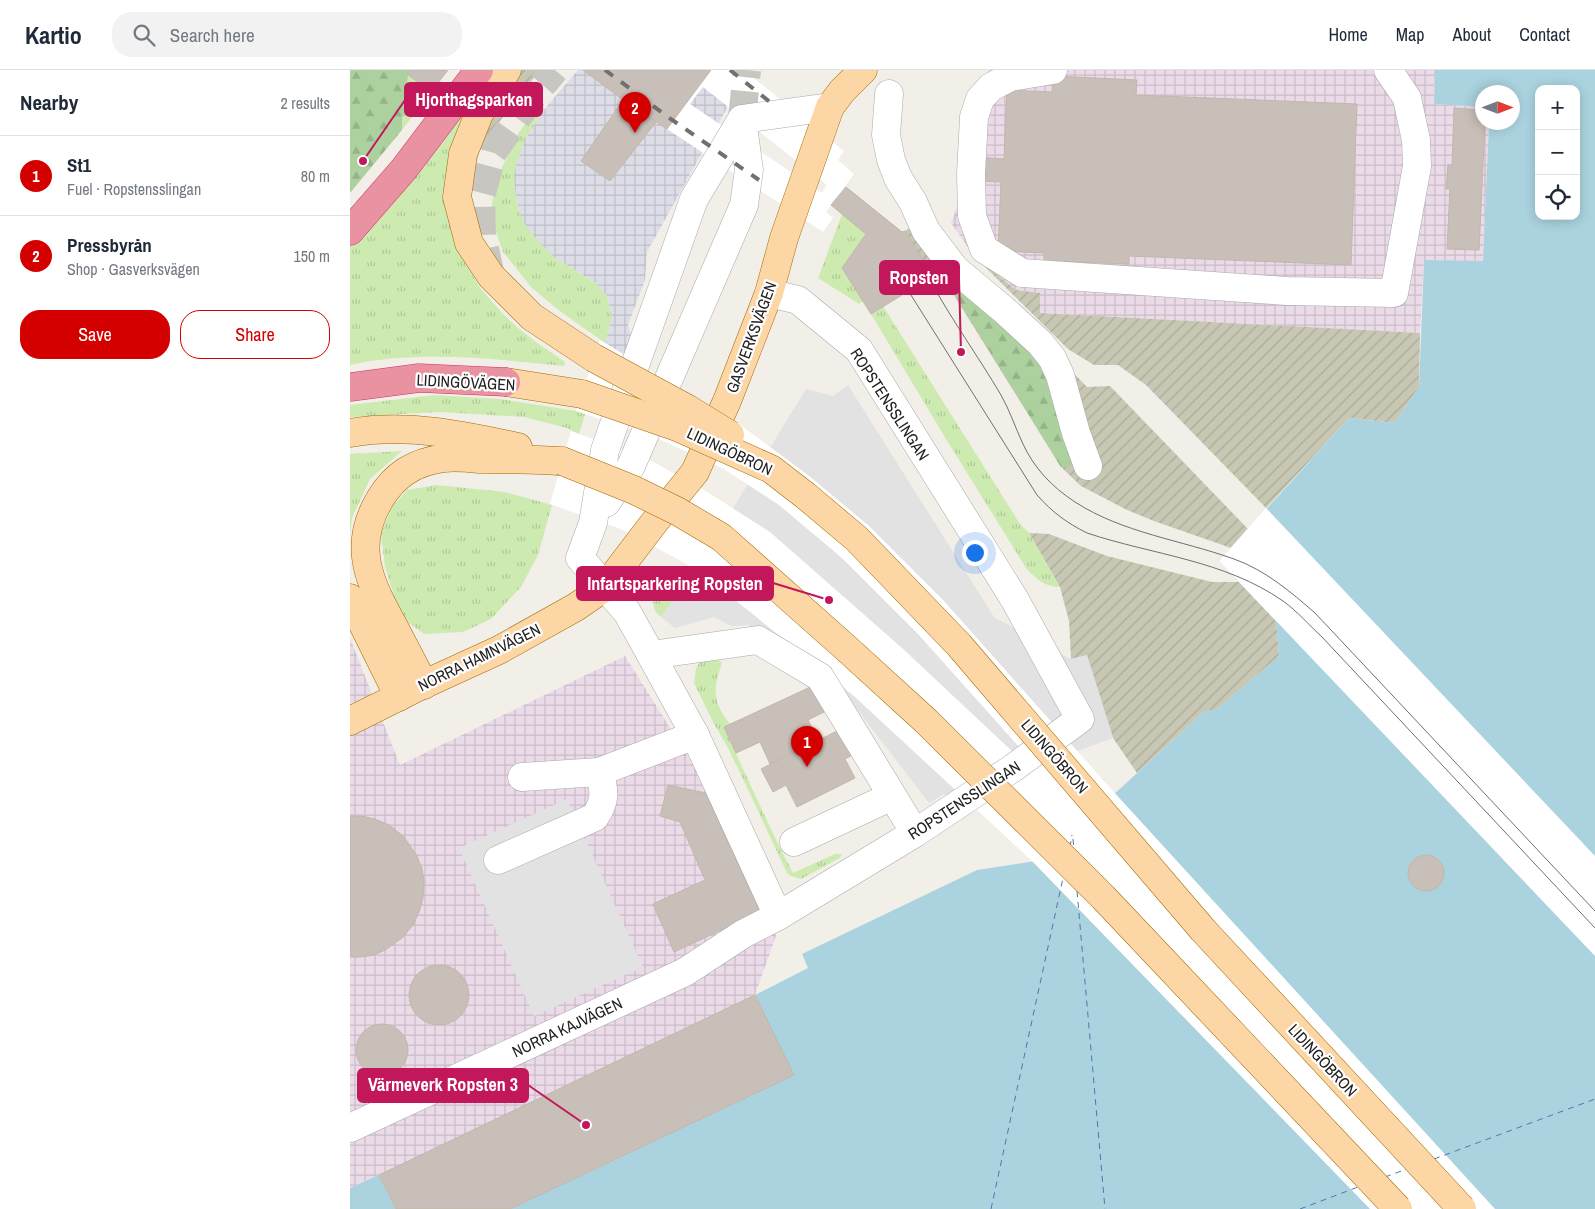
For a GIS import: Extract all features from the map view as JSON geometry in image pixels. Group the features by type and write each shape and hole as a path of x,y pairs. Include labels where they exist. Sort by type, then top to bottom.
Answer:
{"highway":[{"path":"350,231 404,169 479,70"},
{"name":"LIDINGÖVÄGEN","path":"350,387 419,378 506,382"}],"main road":[{"path":"507,70 479,114 463,154 457,197 468,243 491,276 532,318 594,358 688,408 736,438 771,469"},
{"name":"GASVERKSVÄGEN","path":"605,588 695,472 727,401 769,292 784,238 830,107 842,91 863,70"},
{"name":"LIDINGÖVÄGEN","path":"506,382 582,394"},
{"name":"LIDINGÖBRON","path":"582,394 677,426 771,469 857,539 952,638 1203,930 1462,1209"},
{"path":"350,433 402,428 455,434 531,450 634,490 677,511 721,537 926,721 1103,897 1398,1209"},
{"path":"424,684 375,592 365,554 367,528 375,507 387,487 405,470 445,458 562,462"},
{"name":"NORRA HAMNVÄGEN","path":"350,721 424,684 499,650 576,607 605,588"},
{"path":"350,598 399,697"}],"street":[{"path":"1053,70 1010,77 991,87 980,99 974,117 971,174 972,216 984,249 1022,273 1287,290 1394,294 1417,166 1416,140 1407,98 1388,70"},
{"path":"889,94 886,135 891,160 898,178 926,231 955,269 1040,343 1052,358 1060,375 1076,433 1088,466"},
{"path":"742,119 830,107"},
{"path":"742,119 694,199 605,450 593,523 580,558 627,612 651,655 695,735 778,916"},
{"path":"593,523 631,466 744,205 749,170 742,119"},
{"name":"ROPSTENSSLINGAN","path":"769,292 798,300 859,350 1015,600 1080,719 1013,768 915,833 778,916"},
{"path":"651,655 758,640 820,677 915,833"},
{"path":"522,777 599,772 695,735"},
{"path":"498,860 595,817 603,804 604,788 599,772"},
{"path":"794,842 892,796"},
{"name":"NORRA KAJVÄGEN","path":"350,1128 685,972 743,934 778,916"}],"shaded area":[{"path":"494,70 540,70 480,146 472,185 461,125"},
{"path":"578,70 583,70 623,100 581,161 610,181 656,122 667,129 711,70 732,91 726,110 647,252 645,280 628,325 632,336 627,357 605,343 612,318 607,296 596,283 554,257 537,240 525,224 519,210 515,191 514,176 526,138 547,106"},
{"path":"988,70 1435,70 1434,104 1475,107 1475,130 1489,130 1483,262 1424,260 1420,333 1040,313 1040,293 1016,290 974,256 951,223 963,192 966,95 988,79"},
{"path":"924,218 1087,387 1110,386 1248,529 1231,548 1127,510 1081,486 1061,467 932,260 925,263 905,231"},
{"path":"974,256 1016,290 1040,293 1040,313 1420,333 1419,387 1395,423 1349,418 1266,508 1146,385 1118,365 1094,365 1068,349"},
{"path":"848,385 994,617 1070,659 1087,655 1113,738 949,798 944,794 929,803 850,700 823,675 748,625 731,626 714,617 675,628 661,617 688,582 806,389 833,396"},
{"path":"1029,533 1049,534 1107,556 1212,582 1239,582 1276,621 1279,656 1216,710 1205,711 1137,773 1113,738 1087,656 1071,659 1069,621 1060,587"},
{"path":"350,638 400,765 625,656 709,790 776,936 755,995 794,1075 510,1209 396,1209 379,1175 350,1188"},
{"path":"567,799 643,967 534,1016 459,848"}],"green space":[{"path":"350,70 411,70 407,80 412,97 402,118 402,130 350,193"},
{"path":"407,74 431,92 402,130 402,118 412,97 407,85"},
{"path":"476,80 447,208 466,265 481,289 518,328 565,362 564,366 457,357 376,360 350,365 350,245 369,223"},
{"path":"540,104 545,109 526,138 514,176 519,210 554,257 596,283 607,296 612,318 605,343 561,312 532,288 503,252 496,232 492,203 497,178 517,135"},
{"path":"842,214 866,234 842,268 863,301 859,304 818,278"},
{"path":"933,259 958,290 1007,323 1031,347 1048,385 1067,445 1071,466 1061,467"},
{"path":"883,306 1020,524 1029,533 1060,587 1050,586 1041,582 1026,568 871,314"},
{"path":"434,395 500,399 585,414 579,434 567,428 524,417 440,412 350,417 350,405"},
{"path":"402,451 370,479 352,518 350,535 350,454"},
{"path":"436,485 505,492 552,505 538,555 521,587 491,619 463,632 424,634 409,623 398,608 385,567 381,534 392,507 407,490"},
{"path":"677,575 687,583 661,617 655,611 653,602"},
{"path":"706,658 717,658 722,663 717,681 716,695 720,709 730,724 724,727 793,873 835,854 842,854 840,858 801,879 787,873 728,748 694,683 696,669 699,663"}],"water":[{"path":"1435,70 1595,70 1595,1209 510,1209 793,1075 755,995 808,968 802,954 977,870 1042,860 1205,711 1217,709 1279,656 1276,621 1219,561 1349,418 1395,423 1419,387 1424,260 1483,261 1489,130 1520,130 1520,85 1475,85 1475,107 1434,104"},
{"path":"379,1175 396,1209 350,1209 350,1188"}],"pier":[{"path":"583,70 744,70 844,151 838,160 854,174 826,212 833,218 823,232 623,100","holes":["703,87 827,185 822,193 690,104"]},
{"path":"600,340 739,424 808,475 869,526 944,601 1112,790 1495,1209 1370,1209 1031,860 855,697 734,599 683,562 621,529 550,504 571,431 650,460 709,493 770,532 902,648 1032,770 1037,767 918,634 842,558 779,505 724,469 657,438 576,411"},
{"path":"1266,508 1595,856 1595,956 1219,561"}],"building":[{"path":"411,70 448,70 431,92 407,74"},
{"path":"583,70 711,70 667,129 623,100"},
{"path":"1053,76 1137,80 1136,95 1357,104 1351,265 1129,256 1129,264 1044,261 1044,253 998,251 1001,182 977,181 978,157 1004,159 1007,90 1052,92"},
{"path":"623,100 656,122 610,181 581,161"},
{"path":"1454,108 1475,110 1475,130 1485,130 1479,250 1447,249 1450,189 1446,189 1448,165 1452,165"},
{"path":"846,187 902,232 905,231 933,276 871,314 842,268 866,234 831,205"},
{"path":"819,683 830,709 808,720 818,740 770,764 760,742 736,753 724,727"},
{"path":"841,729 854,754 845,759 855,778 797,807 786,785 773,792 761,769"},
{"path":"668,785 706,793 760,912 674,952 653,904 705,880 680,822 660,816"},
{"path":"350,816 375,819 389,825 404,837 417,856 424,881 423,898 413,925 402,938 385,950 374,955 360,957 350,957"},
{"path":"1426,855 1433,856 1439,860 1443,866 1443,880 1439,886 1433,890 1426,891 1419,890 1413,886 1409,880 1408,873 1409,866 1413,860 1419,856"},
{"path":"439,965 456,970 464,978 469,995 464,1012 456,1020 439,1025 422,1020 414,1012 409,995 414,978 422,970"},
{"path":"755,995 794,1075 510,1209 396,1209 379,1175"},
{"path":"377,1024 387,1024 401,1031 408,1045 408,1055 401,1069 387,1076 377,1076 367,1072 360,1065 356,1055 356,1045 360,1035 367,1028"}],"ferry route":[{"path":"1070,847 1072,835"},
{"path":"1073,839 1074,850"},
{"path":"991,1209 1063,878"},
{"path":"1077,891 1105,1209"},
{"path":"1434,1159 1595,1099"},
{"path":"1385,1177 1407,1169"},
{"path":"1300,1209 1358,1187"}],"tunnel":[{"path":"491,276 482,235 481,197 493,152 533,96 555,70"},
{"path":"742,119 747,70"}],"tram line":[{"path":"930,280 1001,395 1027,453 1051,483 1075,502 1093,513 1132,529 1234,559 1267,575 1287,590 1315,613 1595,911"},
{"path":"909,292 1037,495 1048,507 1066,521 1087,533 1212,567 1260,587 1283,601 1322,637 1595,928"}],"railway":[{"path":"605,70 668,117 759,180"},
{"path":"730,70 775,106"}],"place":[{"name":"Pressbyrån","path":"635,133"},
{"name":"Hjorthagsparken","path":"363,161"},
{"name":"Ropsten","path":"961,352"},
{"name":"Infartsparkering Ropsten","path":"829,600"},
{"name":"St1","path":"807,767"},
{"name":"Värmeverk Ropsten 3","path":"586,1125"}]}
